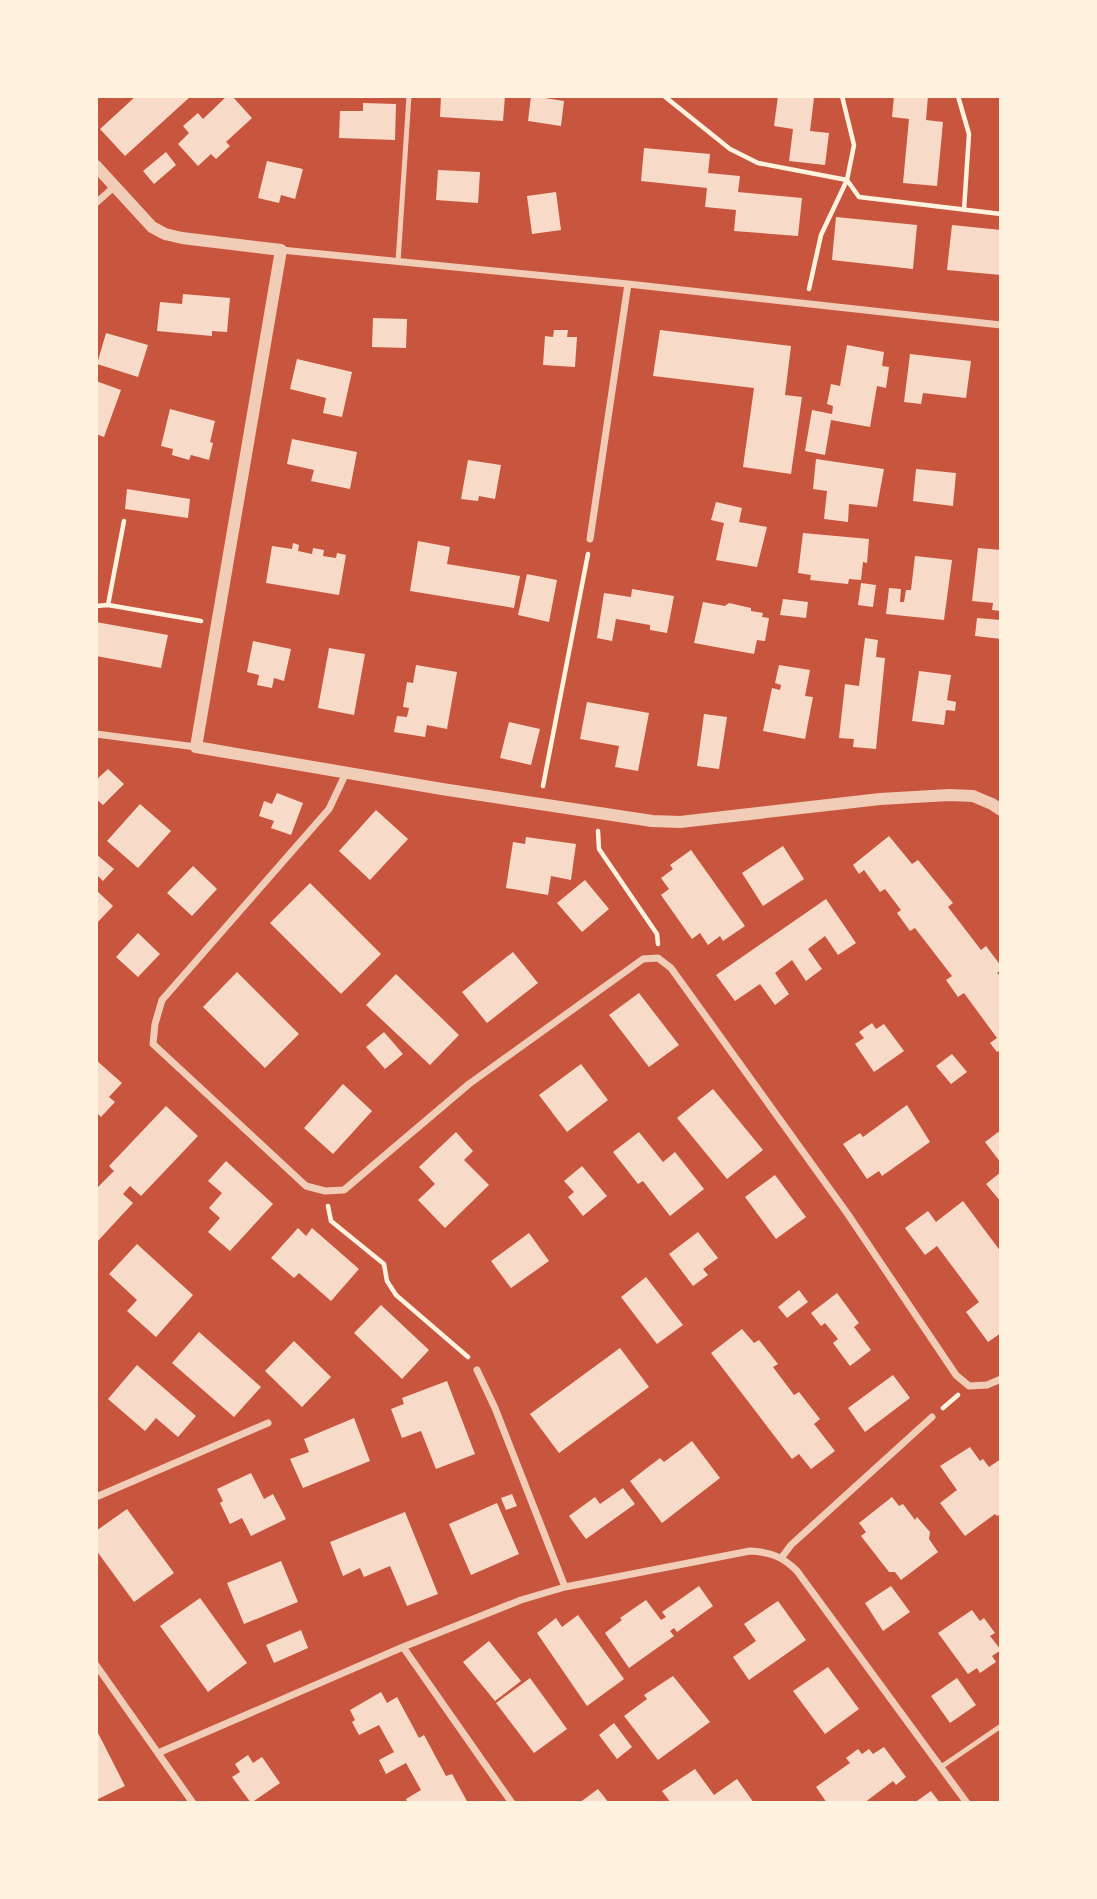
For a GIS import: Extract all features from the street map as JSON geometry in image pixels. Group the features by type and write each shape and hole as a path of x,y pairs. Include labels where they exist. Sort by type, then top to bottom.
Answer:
{"street":[{"path":"96,166 152,227 182,238 1001,325"},
{"path":"96,203 116,186"},
{"path":"196,747 281,250"},
{"path":"590,539 628,284"},
{"path":"96,734 196,747 652,821 680,822 880,799 968,795 996,807"},
{"path":"346,773 329,809 162,1000 153,1044 306,1186 325,1191 344,1190 469,1084 643,959 658,958 671,968 847,1213 956,1375 969,1386 987,1385 1001,1379"},
{"path":"477,1370 495,1408 565,1587"},
{"path":"782,1557 791,1545 932,1417"},
{"path":"96,1497 268,1423"},
{"path":"158,1753 402,1647 521,1600 565,1587 750,1551 762,1551 782,1557 797,1571 967,1803"},
{"path":"402,1647 512,1803"},
{"path":"96,1665 193,1803"}],"lane":[{"path":"398,262 409,96"},
{"path":"941,1767 1001,1726"}],"path":[{"path":"664,96 730,149 758,163 847,180 859,197 1001,214"},
{"path":"807,304 821,235 847,180 854,145 842,96"},
{"path":"958,96 968,134 964,210"},
{"path":"108,605 124,521"},
{"path":"541,804 590,539"},
{"path":"96,606 108,605 205,622"},
{"path":"599,824 599,849 657,934 658,958"},
{"path":"325,1191 331,1221 384,1264 387,1281 396,1295 469,1358 477,1370"},
{"path":"932,1417 969,1386"}],"building":[{"path":"136,96 191,96 125,156 100,129"},
{"path":"227,96 232,96 252,118 226,142 230,146 216,159 211,154 198,166 178,144 189,133 183,126 198,113 203,119"},
{"path":"441,96 505,96 503,121 440,117"},
{"path":"531,96 564,101 561,126 528,121"},
{"path":"778,96 814,98 810,131 829,133 825,165 789,161 793,129 774,126"},
{"path":"894,96 928,96 926,120 943,122 937,186 903,183 909,119 892,117"},
{"path":"363,103 396,104 395,140 339,138 340,111 363,111"},
{"path":"644,148 710,154 708,173 740,176 738,192 802,198 798,236 734,231 736,210 705,207 707,188 641,181"},
{"path":"166,152 176,165 154,184 143,171"},
{"path":"267,161 303,169 295,199 281,195 279,203 258,198"},
{"path":"438,170 480,172 478,203 436,200"},
{"path":"556,192 561,230 532,234 527,196"},
{"path":"836,217 917,225 913,269 832,260"},
{"path":"952,225 1001,230 1001,275 947,270"},
{"path":"183,294 230,298 227,332 212,331 212,336 157,331 160,302 182,304"},
{"path":"373,318 407,319 406,348 372,347"},
{"path":"554,330 568,330 567,337 577,337 575,367 543,365 545,336 553,337"},
{"path":"660,330 791,346 785,395 802,397 791,474 743,467 754,388 653,376"},
{"path":"106,333 148,345 138,377 97,364"},
{"path":"847,345 884,352 882,366 889,367 886,388 877,386 870,427 831,420 825,455 805,451 812,410 832,414 833,406 827,404 831,384 840,386"},
{"path":"910,354 971,361 966,398 923,393 921,404 904,402"},
{"path":"297,359 352,372 342,417 323,413 326,398 290,389"},
{"path":"96,381 121,390 104,437 96,434"},
{"path":"170,409 215,421 209,460 191,455 189,460 172,455 173,449 161,446"},
{"path":"292,439 357,452 350,489 311,481 314,470 287,464"},
{"path":"816,459 884,469 877,507 849,504 848,522 824,519 827,491 813,489"},
{"path":"468,460 501,465 495,499 479,496 478,501 461,499"},
{"path":"916,469 956,473 953,506 913,501"},
{"path":"127,489 190,499 188,518 125,509"},
{"path":"716,502 742,508 739,522 767,527 757,567 716,560 724,523 711,520"},
{"path":"803,533 869,539 867,563 863,562 861,580 849,579 848,584 810,580 811,575 798,573"},
{"path":"418,541 450,547 447,564 520,576 514,608 410,591"},
{"path":"293,543 299,545 298,551 312,554 313,548 324,550 323,556 336,558 337,553 346,555 339,595 266,583 272,546 292,549"},
{"path":"978,548 1001,550 1001,611 992,610 993,603 972,601"},
{"path":"915,556 952,560 944,620 886,614 889,588 901,589 900,602 904,602 906,590 911,590"},
{"path":"527,574 557,580 549,622 518,615"},
{"path":"861,583 876,585 873,607 858,605"},
{"path":"632,589 674,596 667,633 650,630 650,625 616,619 612,641 597,638 604,593 631,597"},
{"path":"783,599 808,602 806,618 780,615"},
{"path":"703,602 725,606 729,603 763,613 762,617 769,618 765,641 757,640 754,654 694,643"},
{"path":"977,618 1001,620 1001,639 975,636"},
{"path":"96,622 168,635 161,668 96,656"},
{"path":"865,638 878,640 876,657 885,658 876,749 853,747 854,739 839,738 845,684 859,686"},
{"path":"253,641 291,649 284,681 274,678 272,688 257,685 259,675 247,672"},
{"path":"329,648 365,654 354,715 318,708"},
{"path":"416,665 457,672 447,729 427,725 425,737 394,732 397,716 407,717 409,708 403,707 407,682 413,683"},
{"path":"779,665 810,670 805,696 813,697 805,739 763,731 772,688 780,690 781,685 775,683"},
{"path":"919,671 951,675 947,700 956,702 955,711 946,710 944,725 912,721"},
{"path":"587,702 649,713 638,771 615,767 619,746 580,739"},
{"path":"704,714 727,717 719,769 697,766"},
{"path":"509,722 540,729 531,765 500,758"},
{"path":"108,769 124,784 103,805 96,799 96,780"},
{"path":"277,793 303,803 291,835 271,828 274,821 259,816 264,801 272,804"},
{"path":"140,804 171,831 138,868 107,841"},
{"path":"376,810 408,839 370,880 339,851"},
{"path":"889,836 912,864 918,860 953,903 948,907 981,950 986,946 1001,966 997,973 1001,977 1001,1050 997,1052 990,1043 997,1038 964,993 958,997 946,980 952,976 915,928 910,931 897,913 901,910 885,889 880,892 864,870 859,874 853,865"},
{"path":"526,837 576,844 571,880 551,876 548,895 506,888 513,842 525,844"},
{"path":"783,846 804,879 763,906 742,873"},
{"path":"691,850 745,926 723,941 720,936 708,945 700,933 692,939 661,895 669,889 661,878 673,869 670,865"},
{"path":"96,854 114,869 103,881 96,874"},
{"path":"193,866 217,889 192,916 167,893"},
{"path":"585,880 609,909 582,932 557,903"},
{"path":"310,883 381,954 341,994 270,923"},
{"path":"96,890 113,906 96,924"},
{"path":"826,899 856,943 838,955 825,936 808,949 822,969 806,981 792,960 775,973 789,994 775,1005 760,984 735,1001 716,975"},
{"path":"138,933 160,954 138,977 116,957"},
{"path":"513,952 538,983 487,1023 462,992"},
{"path":"237,972 299,1034 265,1068 203,1007"},
{"path":"396,974 459,1035 430,1065 366,1005"},
{"path":"639,993 679,1045 649,1067 609,1015"},
{"path":"872,1023 876,1029 884,1024 904,1051 874,1072 855,1044 864,1038 859,1032"},
{"path":"384,1032 403,1054 385,1069 366,1047"},
{"path":"952,1054 967,1072 951,1084 936,1066"},
{"path":"96,1060 122,1083 109,1097 115,1102 101,1117 96,1112"},
{"path":"581,1064 608,1100 567,1132 539,1095"},
{"path":"343,1084 372,1111 333,1154 304,1128"},
{"path":"713,1089 763,1150 727,1179 677,1118"},
{"path":"907,1105 930,1142 882,1176 879,1171 867,1179 843,1144 860,1133 863,1137"},
{"path":"166,1106 198,1136 141,1196 130,1186 123,1194 133,1203 96,1243 96,1189 114,1171 109,1166"},
{"path":"1001,1130 1001,1163 985,1142"},
{"path":"456,1132 473,1151 464,1160 489,1185 445,1228 418,1200 435,1184 419,1167"},
{"path":"639,1132 663,1162 675,1152 704,1189 670,1216 643,1181 638,1184 613,1152"},
{"path":"226,1161 273,1204 230,1251 208,1232 220,1218 209,1208 222,1193 208,1181"},
{"path":"582,1166 607,1196 583,1216 568,1197 574,1192 564,1181"},
{"path":"1001,1172 1001,1202 986,1184"},
{"path":"775,1175 806,1217 776,1239 745,1197"},
{"path":"963,1201 1001,1252 1001,1333 988,1342 966,1312 979,1302 937,1246 925,1255 905,1228 928,1211 936,1222"},
{"path":"298,1228 306,1236 312,1228 359,1269 331,1301 299,1273 294,1278 271,1258"},
{"path":"698,1232 718,1258 703,1269 708,1275 693,1286 669,1254"},
{"path":"529,1233 549,1261 511,1288 491,1261"},
{"path":"137,1244 193,1295 156,1337 127,1311 137,1300 109,1274"},
{"path":"646,1277 683,1325 657,1344 621,1297"},
{"path":"799,1290 808,1302 787,1318 778,1307"},
{"path":"837,1293 859,1323 854,1327 871,1350 850,1366 833,1343 838,1339 825,1323 821,1326 811,1313"},
{"path":"381,1305 429,1350 402,1379 354,1333"},
{"path":"742,1329 754,1343 759,1340 778,1364 773,1367 794,1395 799,1392 820,1419 814,1424 835,1451 811,1469 799,1454 792,1459 711,1353"},
{"path":"199,1332 261,1387 234,1417 172,1363"},
{"path":"294,1341 331,1377 302,1407 265,1371"},
{"path":"620,1348 649,1387 559,1453 530,1414"},
{"path":"137,1365 196,1416 178,1437 156,1418 145,1431 108,1399"},
{"path":"893,1375 910,1398 865,1432 848,1408"},
{"path":"447,1381 475,1454 436,1469 421,1431 402,1438 391,1409 404,1404 402,1398"},
{"path":"354,1418 370,1461 303,1488 290,1459 309,1452 304,1439"},
{"path":"692,1441 720,1478 662,1523 630,1481 660,1458 664,1462"},
{"path":"970,1447 980,1461 983,1459 989,1467 1001,1459 1001,1514 995,1514 965,1536 940,1503 957,1490 940,1466"},
{"path":"251,1473 264,1499 273,1494 286,1519 251,1536 242,1518 230,1524 217,1489"},
{"path":"623,1488 635,1504 586,1539 569,1516 595,1497 600,1504"},
{"path":"512,1494 517,1506 506,1510 501,1498"},
{"path":"892,1497 899,1506 903,1504 915,1520 917,1517 930,1532 929,1539 938,1552 901,1580 895,1572 889,1572 861,1536 866,1532 859,1523"},
{"path":"497,1503 519,1554 471,1575 449,1524"},
{"path":"127,1509 174,1573 134,1602 96,1550 96,1531"},
{"path":"405,1512 438,1594 407,1606 390,1566 364,1577 360,1568 343,1576 330,1542"},
{"path":"281,1561 298,1602 244,1624 227,1583"},
{"path":"699,1586 713,1606 677,1632 674,1628 670,1631 674,1636 629,1668 605,1633 622,1620 620,1618 646,1600 661,1620 666,1617 662,1612"},
{"path":"891,1586 910,1612 883,1631 865,1603"},
{"path":"200,1598 247,1663 208,1692 160,1626"},
{"path":"778,1601 806,1640 749,1680 733,1657 756,1641 744,1624"},
{"path":"972,1610 980,1621 984,1618 995,1633 990,1636 1001,1650 992,1656 996,1662 980,1673 977,1668 968,1674 938,1633"},
{"path":"578,1615 624,1679 587,1706 537,1633 556,1618 562,1627"},
{"path":"301,1630 308,1648 274,1663 266,1645"},
{"path":"489,1641 521,1681 495,1701 463,1662"},
{"path":"828,1667 859,1709 825,1734 793,1691"},
{"path":"673,1676 710,1722 658,1760 624,1716 647,1699 644,1695"},
{"path":"530,1678 567,1729 534,1753 496,1703"},
{"path":"957,1678 976,1705 950,1723 931,1696"},
{"path":"381,1692 387,1703 397,1697 419,1738 424,1735 446,1776 452,1774 468,1803 408,1803 406,1799 421,1790 406,1763 386,1774 379,1760 394,1752 379,1725 359,1735 352,1722 355,1720 350,1710"},
{"path":"614,1723 632,1747 617,1759 599,1735"},
{"path":"96,1729 125,1786 96,1800"},
{"path":"884,1747 906,1777 896,1785 893,1781 864,1803 827,1803 816,1787 850,1763 846,1758 858,1749 862,1754 869,1749 873,1754"},
{"path":"248,1755 253,1763 262,1757 280,1783 251,1803 232,1777 240,1772 235,1764"},
{"path":"695,1769 714,1795 737,1779 754,1803 671,1803 662,1791"},
{"path":"598,1789 609,1803 579,1803"},
{"path":"931,1791 940,1803 914,1803"}]}
